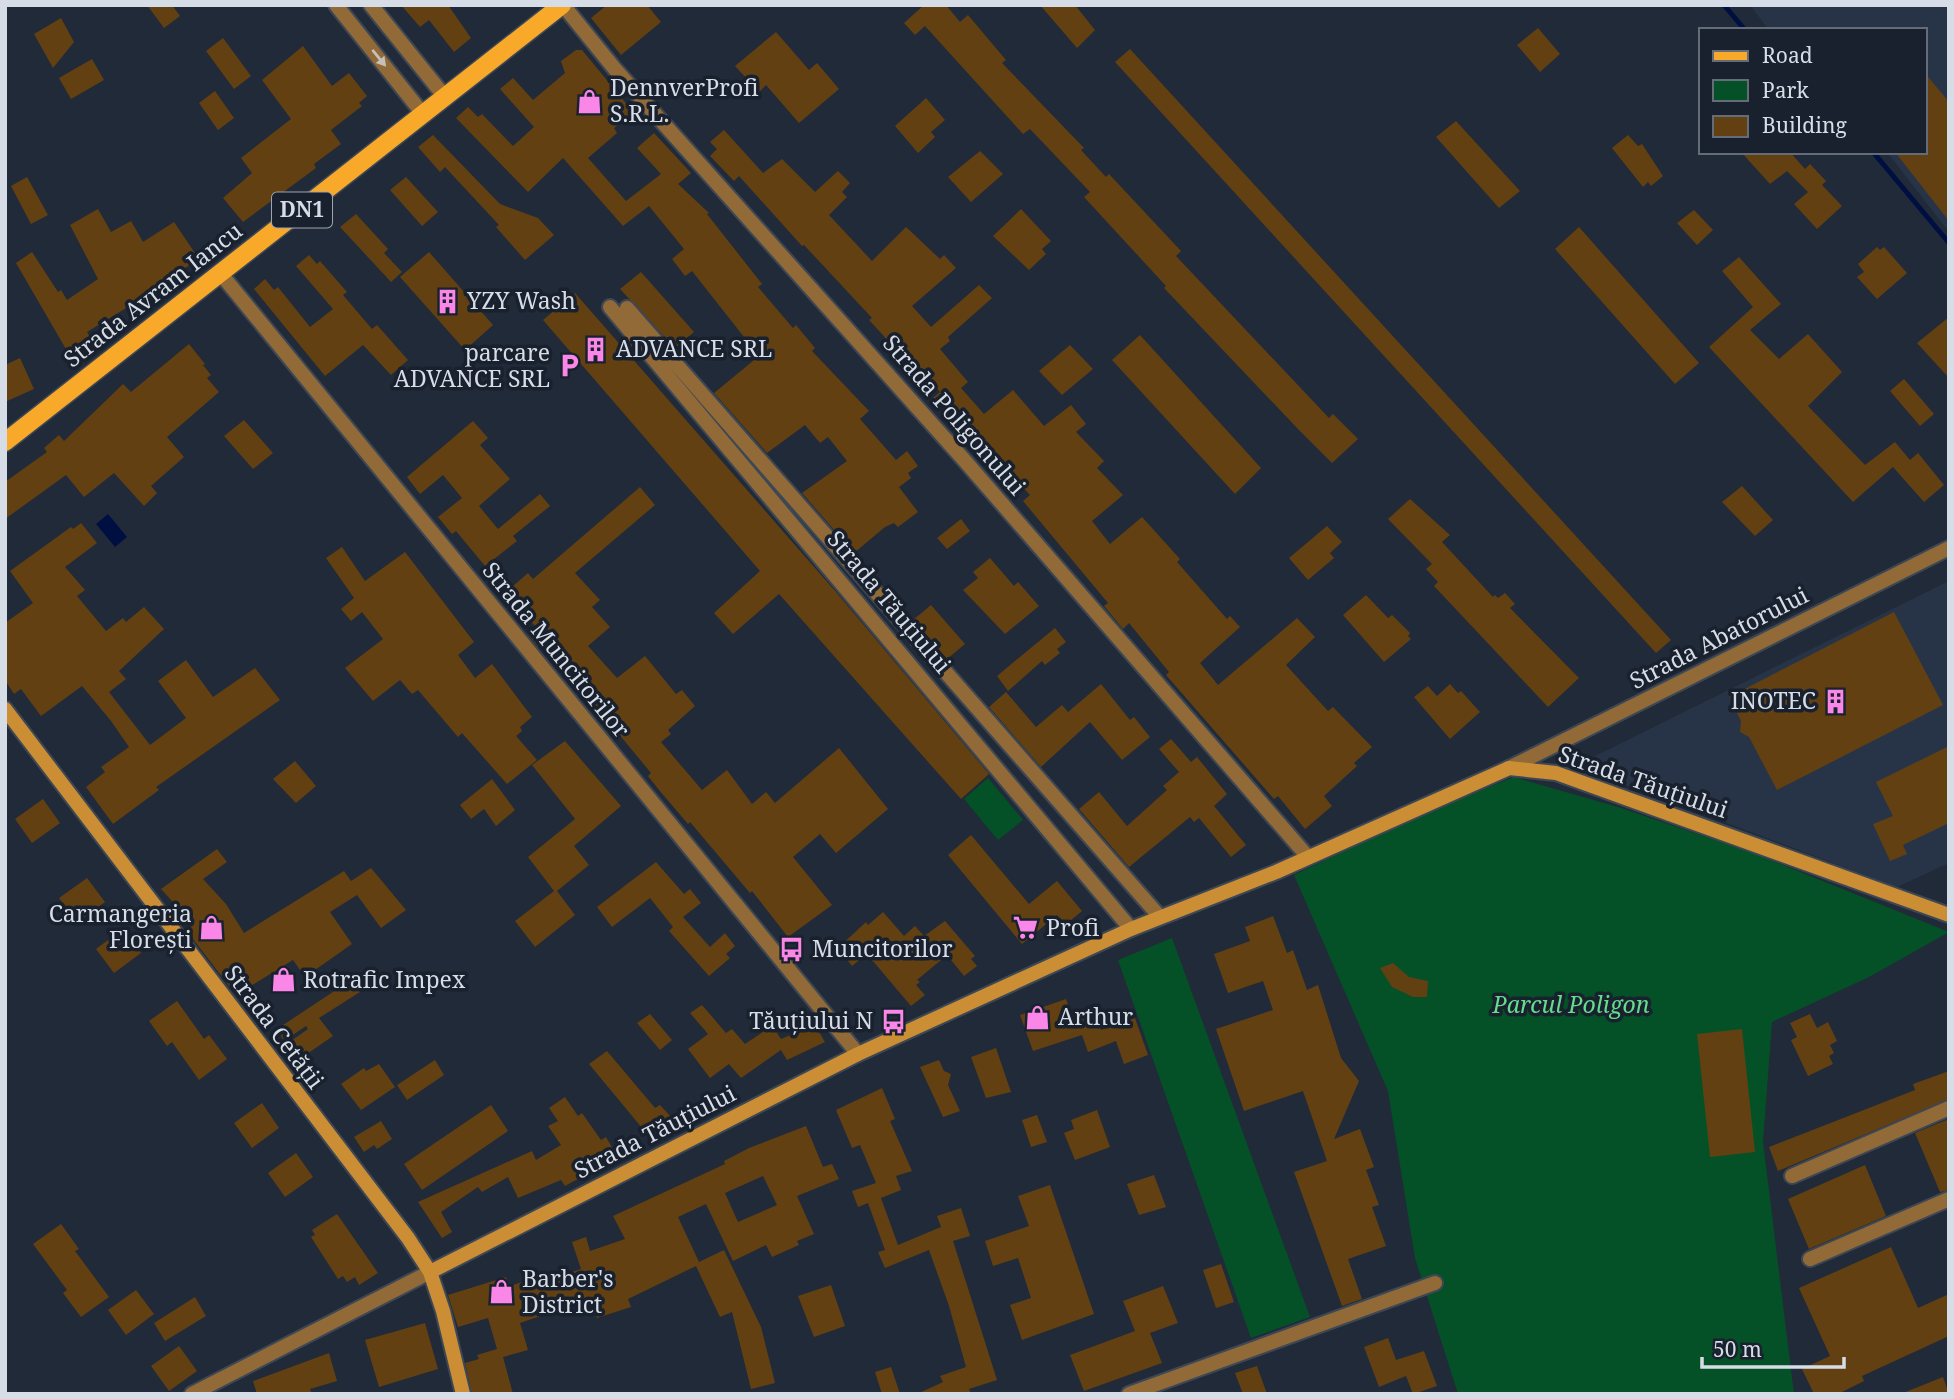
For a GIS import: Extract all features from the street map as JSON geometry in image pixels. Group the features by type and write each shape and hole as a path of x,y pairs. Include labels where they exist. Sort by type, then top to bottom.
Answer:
{"main road":[{"name":"Strada Avram Iancu","path":"5,442 563,5"},
{"name":"Strada Cetății","path":"5,709 400,1228 430,1272 443,1311 463,1394"},
{"name":"Strada Tăuțiului","path":"430,1272 858,1054 1131,929 1308,858 1509,768 1556,773 1949,915"}],"street":[{"path":"336,5 424,114"},
{"path":"371,5 445,97"},
{"name":"Strada Poligonului","path":"563,5 614,68 965,461 1308,858"},
{"name":"Strada Muncitorilor","path":"221,274 858,1054"},
{"name":"Strada Tăuțiului","path":"610,307 1131,929"},
{"path":"627,308 1160,917"},
{"name":"Strada Abatorului","path":"1509,768 1949,548"},
{"path":"1792,1176 1949,1108"},
{"path":"1810,1259 1949,1199"},
{"path":"192,1394 430,1272"},
{"path":"1129,1394 1435,1283"}],"shaded area":[{"path":"1750,5 1949,5 1949,232 1889,154 1926,154 1926,28 1767,28"},
{"path":"108,514 127,537 115,547 96,524"},
{"path":"1949,581 1949,863 1897,887 1575,766"}],"green space":[{"name":"Parcul Poligon","path":"1514,777 1621,808 1753,853 1949,932 1869,977 1772,1022 1763,1142 1794,1394 1458,1394 1415,1258 1388,1091 1294,875 1429,811"},
{"path":"988,778 1023,820 998,840 964,799"},
{"path":"1172,938 1310,1317 1251,1338 1118,960"}],"building":[{"path":"147,5 172,5 180,16 164,28"},
{"path":"401,5 448,5 471,38 454,52 429,20 420,27"},
{"path":"607,5 647,5 661,22 621,55 591,18"},
{"path":"924,5 946,5 960,22 968,15 1006,60 1002,63 1084,148 1081,150 1106,177 1109,174 1181,251 1176,256 1329,418 1333,414 1358,439 1332,463 1297,428 1164,288 1166,286 1084,197 1090,192 1030,129 1023,134 925,26 915,35 904,23"},
{"path":"1040,5 1075,5 1095,30 1077,48"},
{"path":"61,18 74,42 53,68 34,34"},
{"path":"1538,28 1560,54 1540,72 1517,45"},
{"path":"776,32 809,70 817,63 839,89 799,123 766,85 759,92 735,66"},
{"path":"223,38 251,76 234,89 206,51"},
{"path":"303,46 332,86 349,73 367,96 359,103 362,106 331,130 341,144 314,164 316,168 243,222 223,198 252,173 241,158 291,119 262,80"},
{"path":"1130,49 1671,640 1656,653 1115,62"},
{"path":"576,50 582,50 634,113 614,128 617,133 588,158 626,201 661,174 637,148 654,133 691,173 678,184 709,213 707,214 762,284 758,287 793,328 796,325 815,348 812,351 869,411 860,419 896,460 907,451 918,466 908,473 911,478 899,487 918,512 898,527 894,523 885,527 854,553 802,493 847,461 828,437 820,443 805,425 767,453 714,393 759,356 692,271 685,276 672,259 684,249 649,206 623,226 563,158 528,192 456,118 468,107 478,117 482,114 513,146 534,127 500,89 513,78 533,100 565,73 561,61"},
{"path":"92,59 104,80 71,99 59,78"},
{"path":"1926,74 1949,102 1949,221 1897,154 1926,154"},
{"path":"215,91 234,118 218,130 199,103"},
{"path":"926,98 945,120 931,132 935,137 918,153 895,126"},
{"path":"1456,121 1520,191 1499,208 1436,137"},
{"path":"724,130 763,173 782,159 815,192 838,171 850,183 842,192 847,197 829,215 872,261 906,227 940,259 944,255 956,268 912,306 931,327 979,285 992,298 948,337 950,341 940,349 968,382 961,388 984,414 1013,390 1044,426 1071,405 1086,424 1076,432 1104,461 1097,468 1123,495 1092,521 1110,544 1142,517 1180,559 1177,562 1227,619 1230,616 1240,627 1200,663 1218,685 1297,618 1315,637 1286,665 1328,711 1333,707 1372,747 1354,763 1357,766 1324,796 1332,806 1305,829 1278,796 1274,799 1166,675 1169,672 1129,623 1123,629 1104,606 1108,603 1023,501 1030,495 1010,474 1003,481 961,433 964,431 933,398 940,392 897,342 893,346 869,320 872,318 739,176 734,181 710,156 717,149 710,142"},
{"path":"433,135 500,204 538,218 554,235 525,260 496,227 499,225 445,167 440,172 418,147"},
{"path":"1628,135 1638,146 1642,144 1663,176 1651,186 1648,182 1643,187 1612,148"},
{"path":"980,151 1003,174 971,202 948,177"},
{"path":"1743,154 1792,154 1805,169 1810,164 1826,181 1822,185 1842,206 1817,229 1794,204 1808,192 1787,171 1770,184"},
{"path":"27,177 48,215 31,224 11,186"},
{"path":"406,177 438,212 422,226 390,190"},
{"path":"98,209 111,232 131,221 143,242 174,222 199,259 165,281 167,283 87,332 93,342 70,356 16,263 32,252 58,292 61,290 67,300 98,279 70,225"},
{"path":"1021,209 1051,241 1042,249 1046,254 1029,270 993,236"},
{"path":"1694,210 1713,230 1697,245 1677,223"},
{"path":"356,214 388,249 384,253 402,272 391,282 340,227"},
{"path":"1579,227 1699,363 1675,384 1555,249"},
{"path":"1877,247 1880,250 1884,247 1907,273 1877,299 1857,277 1864,272 1858,264"},
{"name":"YZY Wash","path":"429,252 493,325 465,350 400,277"},
{"path":"309,255 317,264 320,261 347,292 343,295 372,329 377,325 408,360 391,375 363,345 325,376 254,289 265,279 274,290 278,287 310,327 333,309 296,266"},
{"path":"1739,257 1781,304 1750,330 1779,359 1808,334 1842,372 1808,406 1865,465 1895,442 1910,460 1918,453 1944,485 1924,502 1893,467 1853,502 1709,347 1753,307 1722,271"},
{"path":"641,272 694,332 675,348 620,289"},
{"path":"575,293 836,592 989,774 961,799 779,594 733,634 714,613 760,571 543,320"},
{"path":"1949,317 1949,378 1917,343"},
{"path":"1140,335 1261,468 1235,494 1112,360"},
{"path":"189,344 205,364 203,365 211,375 207,378 219,392 167,437 184,457 151,486 157,493 144,506 114,473 84,497 66,475 5,519 5,482 47,452 44,448 59,435 64,441 123,384 131,392"},
{"path":"1070,345 1093,369 1062,395 1039,371"},
{"path":"20,358 34,389 5,402 5,365"},
{"path":"1904,379 1934,414 1920,426 1890,391"},
{"path":"244,420 273,453 253,469 224,436"},
{"path":"473,421 488,438 480,445 510,479 479,506 498,529 540,494 550,506 513,536 517,541 485,566 456,531 452,534 438,517 462,498 443,475 420,494 407,477"},
{"path":"1742,486 1773,520 1755,536 1722,502"},
{"path":"640,487 655,505 575,573 600,600 592,607 610,627 588,646 617,678 645,656 676,694 682,690 695,706 668,730 671,734 661,742 702,790 727,770 752,804 766,792 775,803 839,748 888,809 836,853 820,834 793,857 832,905 788,937 752,891 750,893 659,790 648,776 651,773 575,681 571,684 558,670 566,663 546,640 538,647 527,633 535,626 505,593 528,573 533,579"},
{"path":"1410,499 1450,535 1442,542 1493,597 1495,595 1498,598 1505,593 1515,604 1510,608 1579,678 1548,707 1434,586 1438,582 1426,569 1432,564 1388,519"},
{"path":"961,519 970,531 947,549 937,538"},
{"path":"81,523 97,543 65,567 85,590 77,596 106,631 123,618 126,622 144,607 164,629 119,671 126,679 109,692 150,745 186,718 158,681 186,660 213,697 255,668 280,700 156,787 159,790 113,824 86,787 105,772 101,767 129,747 111,721 82,686 41,716 21,689 14,694 5,680 5,623 33,603 10,571 71,527 73,529"},
{"path":"1327,526 1342,542 1330,553 1334,558 1308,580 1289,558"},
{"path":"342,547 365,581 405,552 474,642 458,655 475,678 492,664 532,717 520,727 522,731 516,736 537,760 507,784 462,733 458,737 418,690 412,694 400,680 373,701 345,668 383,639 362,612 351,621 341,609 354,598 326,558"},
{"path":"990,558 1014,586 1018,582 1039,606 1005,634 963,590 978,578 973,572"},
{"path":"1366,595 1388,618 1392,615 1410,633 1408,636 1411,639 1384,662 1343,615"},
{"path":"931,605 965,644 947,659 913,620"},
{"name":"INOTEC","path":"1894,612 1943,705 1777,790 1749,737 1740,732 1741,721 1729,697"},
{"path":"1055,628 1066,642 1057,649 1060,653 1045,665 1042,661 1008,691 997,676"},
{"path":"1101,684 1130,720 1134,717 1150,737 1122,760 1090,722 1041,767 989,707 1006,692 1036,727 1062,705 1068,712"},
{"path":"1450,684 1458,693 1461,691 1480,712 1450,739 1414,697 1428,686 1437,696"},
{"path":"1171,739 1191,762 1197,757 1227,794 1214,806 1246,845 1231,857 1199,818 1194,822 1190,817 1129,867 1079,809 1099,792 1127,826 1167,790 1163,786 1179,772 1159,749"},
{"path":"565,741 621,806 574,846 589,865 557,891 575,915 535,947 515,921 554,891 528,857 575,819 532,765"},
{"path":"1949,746 1949,823 1903,845 1907,854 1890,861 1873,824 1893,816 1876,782"},
{"path":"295,761 316,786 296,803 273,779"},
{"path":"492,779 515,810 496,826 484,809 471,819 460,805"},
{"path":"43,799 60,823 32,843 15,819"},
{"path":"971,835 1029,904 1057,881 1082,911 1065,925 1057,915 1022,944 948,855"},
{"path":"217,849 227,862 203,879 226,904 244,933 344,871 351,881 371,868 406,910 381,928 357,895 330,912 352,944 305,977 293,960 236,995 186,930 194,925 161,889"},
{"path":"656,862 684,894 690,889 701,903 683,917 710,947 725,933 735,946 726,954 730,958 709,976 669,931 673,927 650,898 612,927 597,907"},
{"path":"87,878 105,902 77,922 59,898"},
{"path":"883,912 904,936 915,926 924,936 945,921 975,956 971,959 977,966 964,976 947,955 917,980 920,982 916,985 925,995 911,1006 867,954 852,966 838,948 866,922 868,925"},
{"path":"1273,916 1287,953 1293,950 1307,990 1318,985 1341,1058 1359,1081 1334,1139 1360,1129 1374,1167 1366,1170 1379,1205 1372,1207 1386,1246 1348,1259 1362,1299 1342,1306 1294,1172 1327,1161 1303,1091 1244,1111 1216,1029 1273,1010 1263,981 1228,993 1214,954 1250,941 1245,927"},
{"path":"124,928 141,953 114,973 96,949"},
{"path":"1393,963 1409,977 1428,981 1427,997 1413,997 1392,987 1380,968"},
{"path":"351,980 360,992 319,1018 333,1036 304,1056 302,1053 290,1060 281,1048 308,1029 306,1026 284,1041 277,1029"},
{"path":"1066,999 1072,1015 1093,1007 1101,1030 1135,1018 1148,1055 1124,1064 1116,1041 1088,1052 1082,1035 1033,1051 1020,1015"},
{"path":"177,1001 204,1039 209,1035 227,1059 199,1080 172,1042 167,1046 149,1021"},
{"path":"702,1005 726,1033 732,1029 745,1044 772,1026 781,1039 815,1025 825,1042 787,1060 781,1050 741,1078 729,1064 710,1078 688,1049 708,1034 690,1013"},
{"path":"650,1014 672,1040 660,1050 637,1023"},
{"path":"1810,1014 1817,1028 1828,1022 1837,1041 1830,1045 1834,1053 1829,1056 1833,1064 1808,1076 1791,1040 1797,1037 1790,1023"},
{"path":"1742,1029 1755,1152 1710,1157 1697,1034"},
{"path":"996,1048 1011,1092 986,1098 971,1057"},
{"path":"607,1051 655,1108 660,1105 673,1119 647,1134 589,1064"},
{"path":"435,1060 444,1075 407,1100 397,1085"},
{"path":"939,1060 944,1071 951,1074 948,1085 960,1111 943,1117 920,1067"},
{"path":"379,1064 395,1087 361,1110 341,1084 364,1068 366,1071"},
{"path":"1949,1071 1949,1099 1778,1171 1769,1147 1915,1090 1913,1084"},
{"path":"882,1088 895,1119 890,1121 912,1171 896,1176 901,1190 881,1198 898,1245 941,1227 937,1216 961,1208 970,1236 953,1241 997,1380 969,1389 971,1394 917,1394 943,1382 940,1376 966,1367 949,1306 929,1250 885,1268 878,1252 885,1250 868,1203 858,1207 852,1191 876,1183 860,1145 852,1148 836,1110"},
{"path":"565,1097 578,1116 582,1113 601,1140 606,1137 614,1151 586,1170 589,1173 565,1186 561,1180 518,1198 508,1177 482,1192 478,1187 441,1212 452,1232 442,1238 418,1202 532,1151 536,1160 561,1145 548,1126 558,1121 549,1108"},
{"path":"262,1103 279,1128 252,1148 234,1123"},
{"path":"491,1105 508,1131 422,1190 404,1164"},
{"path":"1097,1110 1110,1147 1075,1160 1064,1133 1074,1129 1071,1120"},
{"path":"1037,1115 1047,1142 1031,1147 1022,1120"},
{"path":"1949,1119 1949,1190 1940,1192 1915,1133"},
{"path":"381,1121 392,1139 377,1149 374,1145 364,1152 354,1137"},
{"path":"806,1126 823,1167 832,1164 839,1179 797,1196 814,1234 797,1241 799,1245 772,1257 766,1245 733,1261 706,1204 678,1217 699,1262 724,1250 761,1327 775,1383 751,1389 732,1312 720,1317 696,1266 628,1299 631,1307 597,1318 590,1299 520,1323 528,1350 503,1357 513,1394 472,1394 465,1363 479,1359 477,1355 497,1349 488,1318 458,1327 448,1295 506,1277 508,1285 513,1285 552,1272 554,1278 581,1269 572,1242 586,1237 590,1251 625,1239 613,1216 725,1164 724,1161 749,1148","holes":["763,1176 777,1205 738,1222 725,1193"]},
{"path":"296,1153 313,1177 285,1197 268,1173"},
{"path":"1865,1165 1886,1216 1809,1249 1788,1199"},
{"path":"1154,1175 1166,1207 1139,1215 1127,1184"},
{"path":"1050,1185 1094,1314 1022,1340 1010,1305 1031,1298 1018,1258 993,1266 985,1241 1029,1226 1018,1196"},
{"path":"337,1214 378,1273 359,1285 355,1277 347,1282 343,1276 338,1279 311,1237 315,1235 312,1230"},
{"path":"61,1224 79,1249 75,1251 109,1297 81,1317 63,1293 67,1290 33,1244"},
{"path":"1891,1247 1918,1308 1949,1294 1949,1336 1862,1376 1864,1381 1838,1394 1814,1394 1802,1369 1830,1356 1799,1288"},
{"path":"1221,1264 1234,1302 1216,1308 1203,1270"},
{"path":"831,1285 845,1326 814,1337 798,1296"},
{"path":"1163,1286 1178,1323 1150,1333 1162,1363 1084,1391 1070,1355 1135,1331 1123,1301"},
{"path":"136,1290 154,1314 126,1335 108,1310"},
{"path":"195,1297 206,1316 165,1341 154,1323"},
{"path":"425,1323 438,1369 379,1387 365,1340"},
{"path":"1388,1338 1396,1360 1424,1351 1437,1386 1413,1394 1406,1376 1379,1387 1364,1347"},
{"path":"179,1346 197,1371 169,1391 151,1366"},
{"path":"329,1353 337,1381 310,1389 312,1394 257,1394 253,1381"},
{"path":"1257,1366 1267,1394 1243,1394 1235,1373"},
{"path":"891,1367 900,1394 882,1394 875,1372"},
{"path":"1943,1377 1949,1394 1903,1394 1903,1393"}],"waterway":[{"path":"1724,5 1743,28"},
{"path":"1875,154 1949,243"}],"place":[{"name":"DennverProfi S.R.L.","path":"590,101"},
{"name":"YZY Wash","path":"447,301"},
{"name":"ADVANCE SRL","path":"596,349"},
{"name":"parcare ADVANCE SRL","path":"570,366"},
{"name":"INOTEC","path":"1836,701"},
{"name":"Carmangeria Florești","path":"212,927"},
{"name":"Profi","path":"1026,928"},
{"name":"Muncitorilor","path":"792,949"},
{"name":"Rotrafic Impex","path":"283,980"},
{"name":"Arthur","path":"1038,1017"},
{"name":"Tăuțiului N","path":"893,1021"},
{"name":"Barber's District","path":"502,1292"}]}
